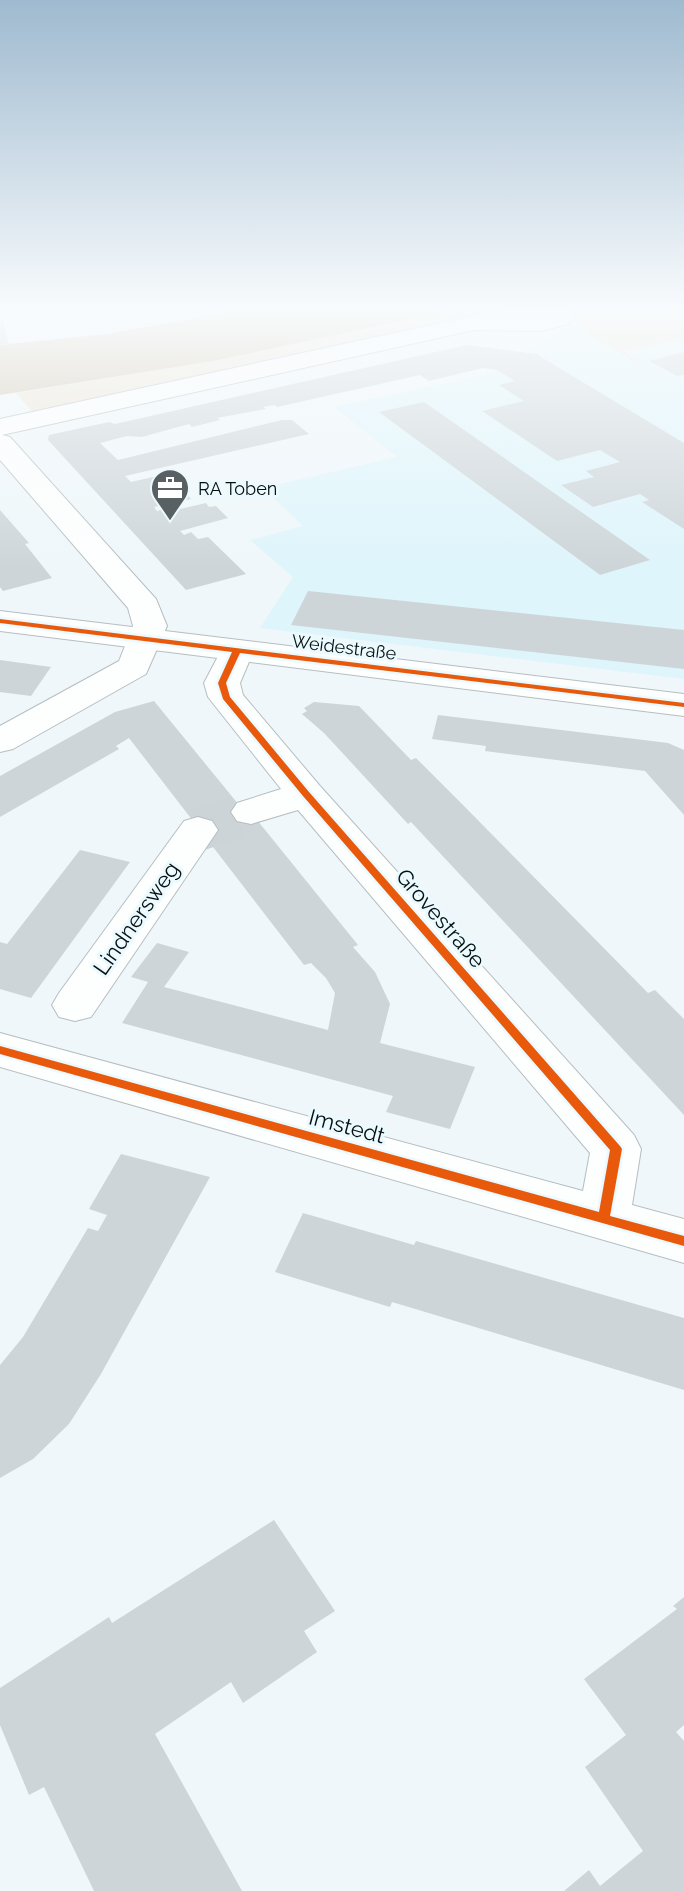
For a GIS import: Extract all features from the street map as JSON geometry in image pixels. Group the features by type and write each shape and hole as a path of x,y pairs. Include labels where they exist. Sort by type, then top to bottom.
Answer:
{"street":[{"path":"0,427 150,394"},
{"path":"0,443 144,606 150,626 137,663 127,672 0,741"},
{"name":"Weidestraße","path":"0,621 684,705"},
{"name":"Grovestraße","path":"237,650 222,683 226,697 306,794 616,1149 604,1218"},
{"path":"251,812 306,794"},
{"name":"Lindnersweg","path":"75,1005 198,830"},
{"name":"Imstedt","path":"0,1050 684,1241"}],"shaded area":[{"path":"17,394 136,394 36,416"},
{"path":"394,394 684,394 684,679 260,628 293,577 250,540 303,526 263,488 397,457 334,407"}],"building":[{"path":"248,394 334,394 277,407 263,407 266,409 217,418 220,420 192,427 189,424 142,437 127,436 100,443 118,460 282,420 292,420 309,434 125,476 131,482 166,474 191,499 154,507 157,511 164,509 167,512 206,503 209,507 216,506 228,518 180,531 184,535 191,532 198,539 208,537 246,574 186,590 48,440 49,435 109,422 115,424"},
{"path":"513,394 603,394 684,443 684,529 642,502 649,500 640,494 593,507 561,485 594,477 586,471 620,462 600,450 557,461 482,411 524,401"},
{"path":"424,402 650,560 600,575 379,412"},
{"path":"0,510 29,543 25,544 52,578 3,591 0,587"},
{"path":"308,591 684,630 684,669 291,625"},
{"path":"0,660 51,667 31,696 0,692"},
{"path":"154,701 239,805 244,804 358,945 353,947 375,972 390,1004 380,1043 475,1067 450,1129 386,1112 393,1096 122,1023 148,982 131,977 157,943 189,952 164,987 328,1030 335,993 311,963 304,965 129,738 116,746 119,749 0,817 0,776 115,712"},
{"path":"314,702 359,706 411,760 416,758 648,993 655,990 684,1019 684,1115 411,822 408,824 324,733 302,714 307,711 304,708"},
{"path":"438,715 668,743 684,750 684,815 645,771 485,751 486,746 432,739"},
{"path":"80,850 130,862 31,998 0,989 0,942 7,944"},
{"path":"121,1154 210,1177 101,1374 69,1424 33,1459 0,1478 0,1365 23,1337 88,1228 98,1231 107,1215 89,1209"},
{"path":"303,1213 414,1245 416,1241 684,1318 684,1390 392,1302 390,1307 275,1272"},
{"path":"274,1520 335,1611 304,1631 317,1652 243,1703 231,1682 155,1734 242,1891 94,1891 44,1787 29,1795 0,1725 0,1688 109,1617 112,1623"},
{"path":"684,1597 684,1725 676,1732 684,1741 684,1891 564,1891 589,1870 600,1886 643,1851 585,1767 626,1735 584,1679 677,1609 673,1606"}],"tunnel":[{"path":"198,830 251,812"}],"cycle path":[{"path":"0,621 684,705"},
{"path":"237,650 222,683 226,697 306,794 616,1149 604,1218"},
{"path":"0,1050 684,1241"}],"place":[{"name":"RA Toben","path":"170,522"}]}
